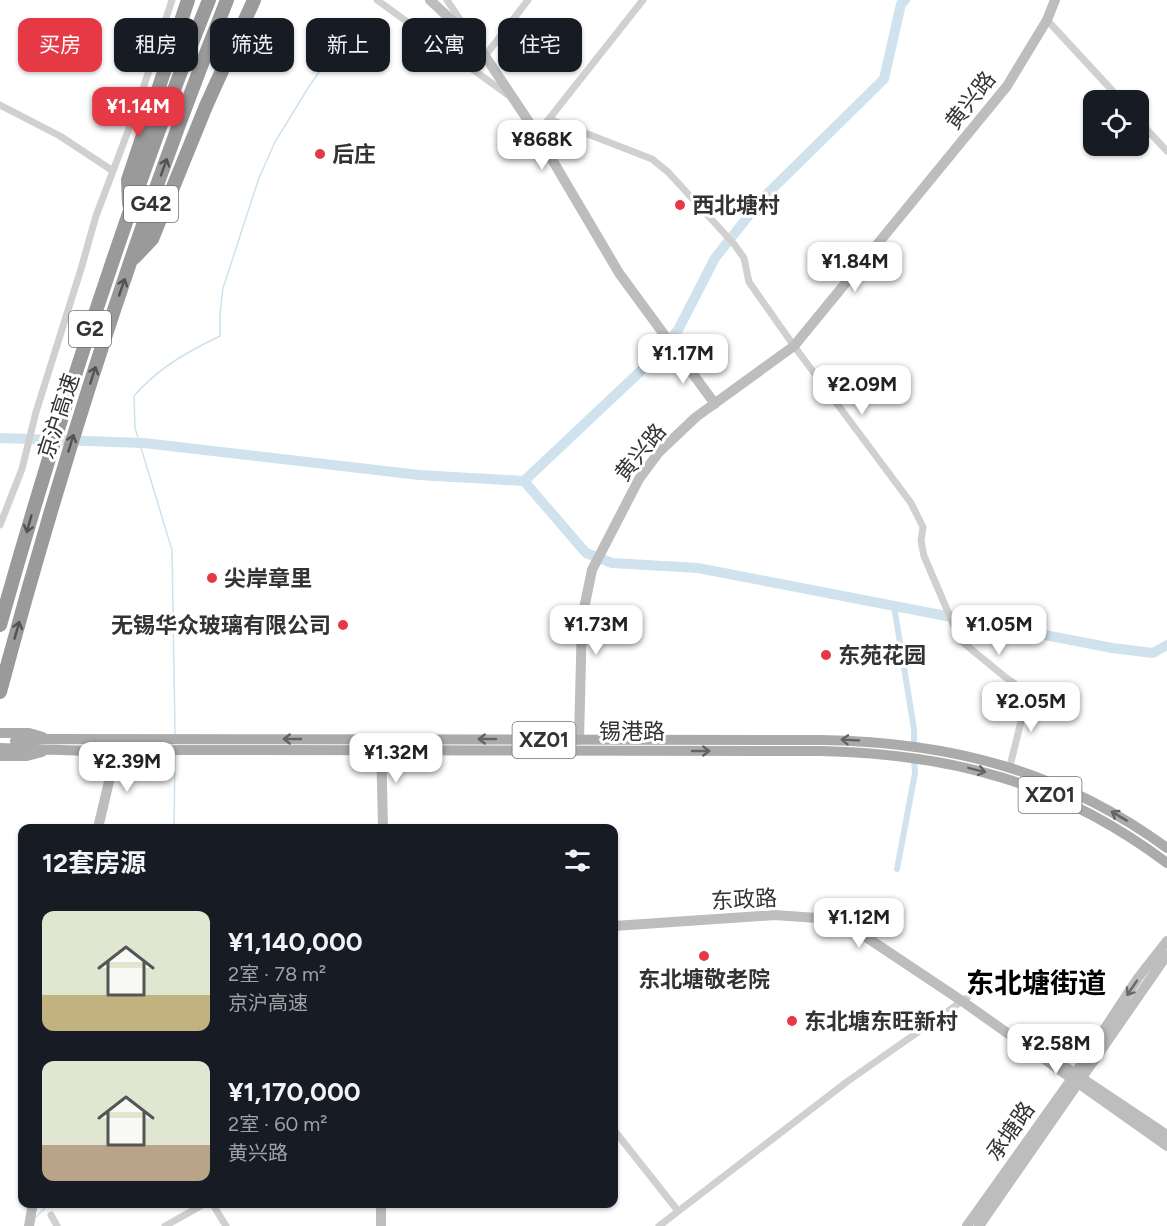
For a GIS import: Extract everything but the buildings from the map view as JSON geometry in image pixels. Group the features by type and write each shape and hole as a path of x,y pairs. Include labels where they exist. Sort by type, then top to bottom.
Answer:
{"highway":[{"name":"京沪高速","path":"0,625 61,417 130,212 128,180 188,0"},
{"name":"G42","path":"130,212 209,0"},
{"name":"G42","path":"130,262 227,0"},
{"name":"京沪高速","path":"0,692 63,468 130,262 152,239 210,96 254,0"}],"main road":[{"path":"0,733 29,733 48,745"},
{"name":"锡港路","path":"381,745 579,740 821,740 908,750 1010,766 1106,808 1167,848"},
{"name":"锡港路","path":"0,741 119,752 175,745"},
{"name":"锡港路","path":"0,748 48,745 381,745 821,751 908,750"},
{"path":"0,756 27,756 48,745"},
{"name":"锡港路","path":"920,752 1043,791 1101,819 1133,838 1167,863"}],"street":[{"path":"0,525 22,469 31,429 96,216 172,0"},
{"path":"376,0 513,98"},
{"path":"430,0 449,18"},
{"path":"447,0 459,18"},
{"path":"486,55 528,0"},
{"path":"537,134 643,0"},
{"name":"黄兴路","path":"579,740 582,618 592,570 639,479 659,452 696,417 794,346 983,118 1007,86 1047,20 1056,0"},
{"path":"1047,20 1112,90"},
{"path":"486,58 537,134 619,273 714,404"},
{"path":"0,105 60,136 112,171"},
{"path":"549,119 652,159 668,172 727,236 744,258 749,282 911,503 923,527 921,541 924,556 960,640 1028,693 1010,766"},
{"path":"1149,132 1167,151"},
{"path":"381,745 383,824"},
{"path":"99,824 119,752"},
{"path":"105,824 119,752"},
{"name":"东政路","path":"618,920 773,909 817,912 856,924 965,999 1167,1146"},
{"name":"东政路","path":"618,926 775,915 817,918 854,929 965,999"},
{"name":"承塘路","path":"979,1226 1076,1079 1138,978 1167,941"},
{"name":"承塘路","path":"967,1226 1167,955"},
{"path":"659,1226 848,1081 965,999"},
{"name":"东政路","path":"1076,1079 1167,1135"},
{"path":"618,1135 678,1211"},
{"path":"34,1225 35,1208"},
{"path":"165,1226 197,1208"},
{"path":"215,1208 226,1226"},
{"path":"381,1208 381,1226"},
{"path":"51,1215 57,1226"}],"waterway":[{"path":"524,481 646,366 678,330 715,258 762,199 884,79 901,4 905,0"},
{"path":"175,734 172,550 135,428 134,396 153,377 174,362 220,336 223,288 259,178 275,142 319,72"},
{"path":"0,438 144,443 419,475 524,481 586,553 612,563 698,568 1112,648 1153,653 1167,645"},
{"path":"894,606 914,729 914,748"},
{"path":"174,824 175,754"},
{"path":"897,869 915,773 914,758"},
{"path":"36,1217 45,1208"}],"place":[{"name":"后庄","path":"320,154"},
{"name":"西北塘村","path":"680,205"},
{"name":"尖岸章里","path":"212,578"},
{"name":"无锡华众玻璃有限公司","path":"343,625"},
{"name":"东苑花园","path":"826,655"},
{"name":"东北塘敬老院","path":"704,956"},
{"name":"东北塘东旺新村","path":"792,1021"}],"district":[{"name":"东北塘街道","path":"1036,983"}]}
